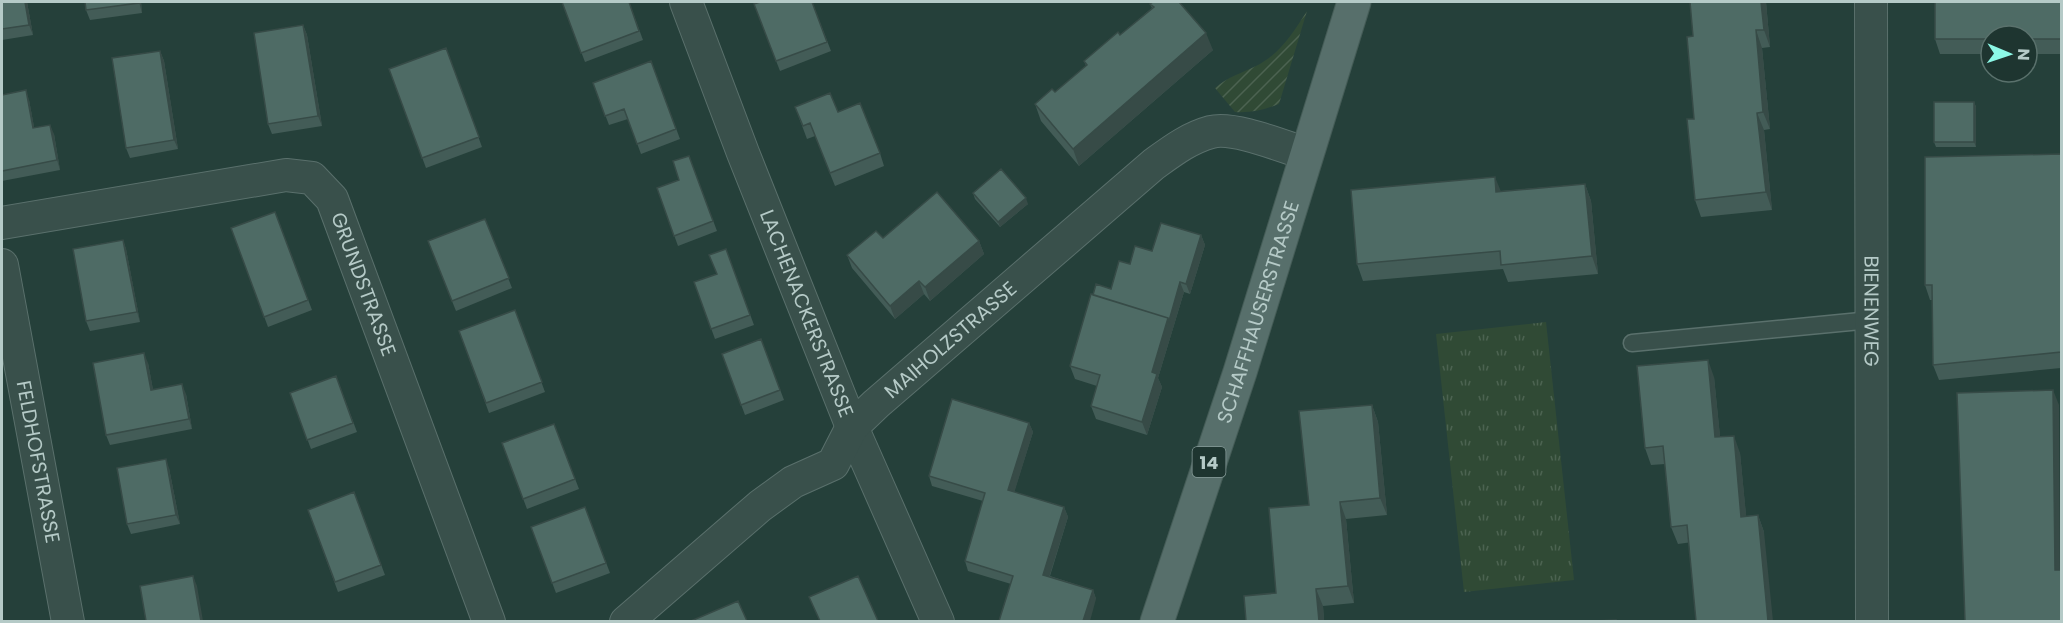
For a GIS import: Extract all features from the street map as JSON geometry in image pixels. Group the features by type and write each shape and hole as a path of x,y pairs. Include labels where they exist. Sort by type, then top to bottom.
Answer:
{"main road":[{"name":"SCHAFFHAUSERSTRASSE","path":"1157,621 1240,372 1354,2"}],"street":[{"name":"LACHENACKERSTRASSE","path":"686,2 852,428 938,621"},
{"name":"BIENENWEG","path":"1871,2 1872,621"},
{"name":"MAIHOLZSTRASSE","path":"626,621 760,506 793,482 833,464 852,428 876,404 1154,164 1183,143 1213,131 1237,133 1307,154"},
{"name":"GRUNDSTRASSE","path":"2,223 286,175 312,178 332,199 489,621"},
{"name":"FELDHOFSTRASSE","path":"2,265 68,621"}],"lane":[{"path":"1632,343 1871,320"}],"green space":[{"path":"1307,11 1279,104 1257,111 1235,112 1215,88 1224,81 1265,61 1291,35"},
{"path":"1546,322 1574,580 1464,592 1436,334"}],"building":[{"path":"2,2 25,2 29,25 2,29"},
{"path":"85,2 139,2 139,3 86,10"},
{"path":"562,2 629,2 639,31 581,53"},
{"path":"812,2 827,42 776,61 754,4"},
{"path":"1179,2 1206,33 1073,149 1035,104 1052,89 1055,92 1087,65 1084,61 1118,32 1120,35 1154,7 1150,4"},
{"path":"1690,2 1761,2 1764,30 1756,30 1763,112 1757,113 1766,192 1695,200 1687,119 1694,119 1687,37 1693,36"},
{"path":"1935,2 2061,2 2061,39 2039,39 2039,24 1979,24 1979,39 1935,39"},
{"path":"303,25 318,116 268,124 254,33"},
{"path":"446,48 479,137 422,158 389,69"},
{"path":"160,51 174,140 126,148 112,58"},
{"path":"651,61 676,129 637,144 624,109 605,116 593,83"},
{"path":"26,90 33,128 50,125 57,160 2,171 2,95"},
{"path":"830,93 838,112 860,103 880,153 830,173 810,123 803,126 795,107"},
{"path":"1934,102 1974,102 1974,142 1934,142"},
{"path":"2061,154 2061,352 1933,365 1932,285 1925,285 1925,157"},
{"path":"689,156 713,221 674,236 657,188 679,180 673,161"},
{"path":"1001,169 1026,198 998,222 973,193"},
{"path":"1495,177 1496,192 1585,184 1592,256 1501,265 1500,251 1357,264 1351,190"},
{"path":"937,192 979,241 925,287 919,281 890,306 847,255 876,231 883,238"},
{"path":"275,212 308,300 264,317 231,228"},
{"path":"485,219 509,278 452,301 428,241"},
{"path":"1161,223 1201,235 1186,284 1180,282 1169,321 1168,318 1093,295 1096,284 1111,289 1119,261 1130,264 1135,246 1152,251"},
{"path":"123,240 137,312 86,321 73,249"},
{"path":"726,249 750,315 711,329 694,282 717,274 709,255"},
{"path":"1091,294 1168,318 1152,372 1157,374 1142,422 1091,406 1100,375 1070,366"},
{"path":"515,310 542,382 486,403 459,331"},
{"path":"761,339 780,390 741,405 722,354"},
{"path":"144,353 151,390 182,384 189,419 106,435 93,363"},
{"path":"1708,360 1715,437 1734,436 1741,517 1758,515 1768,621 1696,621 1687,525 1671,527 1663,446 1645,448 1637,366"},
{"path":"336,376 353,423 307,440 290,393"},
{"path":"2053,390 2055,570 2061,570 2061,621 1965,621 1957,393"},
{"path":"952,399 1029,423 1008,490 1064,507 1043,575 1093,590 1083,621 999,621 1013,576 965,561 985,493 929,476"},
{"path":"1372,405 1380,498 1340,502 1348,586 1316,589 1319,621 1246,621 1244,596 1276,593 1269,508 1309,505 1299,411"},
{"path":"554,424 575,479 523,499 502,443"},
{"path":"166,459 176,515 127,524 117,468"},
{"path":"354,492 381,565 335,582 308,510"},
{"path":"585,507 606,563 552,583 531,527"},
{"path":"193,576 201,621 146,621 140,586"},
{"path":"858,576 878,621 820,621 809,597"},
{"path":"738,601 747,621 691,621"}]}
